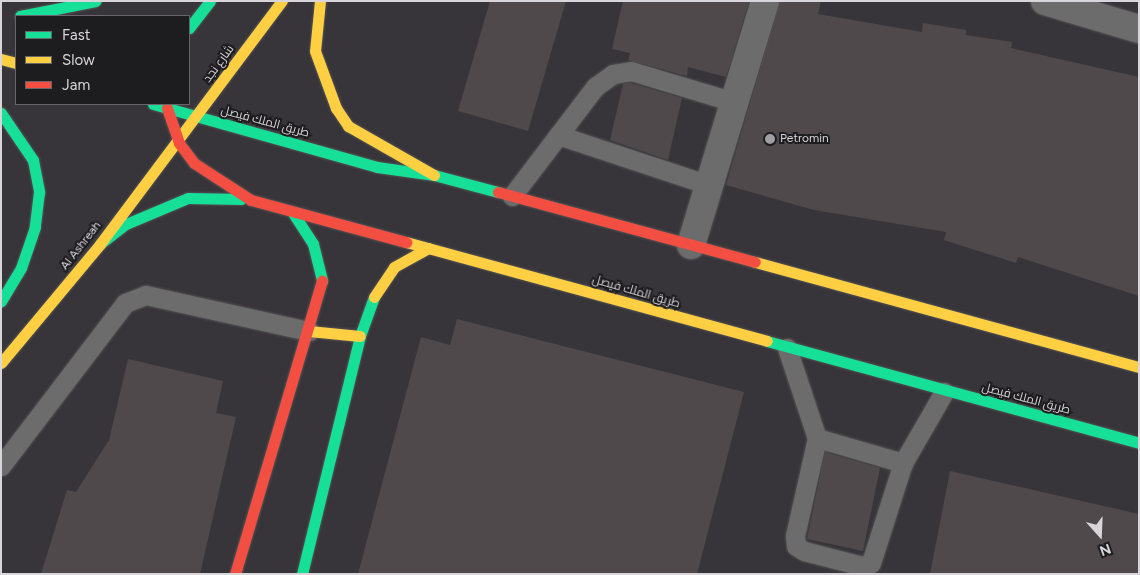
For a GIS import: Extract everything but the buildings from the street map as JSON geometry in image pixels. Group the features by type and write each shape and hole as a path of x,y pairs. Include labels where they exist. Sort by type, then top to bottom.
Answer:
{"main road":[{"path":"25,15 96,1"},
{"path":"190,27 210,1"},
{"name":"شارع نجد","path":"179,143 282,1"},
{"path":"320,1 315,51 336,108 348,126 434,175"},
{"path":"1,59 15,63"},
{"name":"طريق الملك فيصل","path":"167,106 197,117 377,167 434,175 1139,367"},
{"name":"طريق الملك فيصل","path":"167,106 179,143 212,178 251,200 944,392 1139,443"},
{"path":"1,113 33,160 39,192 35,227 21,268 1,301"},
{"name":"Al Ashreah","path":"1,363 100,244 179,143"},
{"path":"100,244 126,224 188,198 251,200"},
{"path":"235,574 323,286 320,264 293,213"},
{"path":"302,574 360,336 378,286 394,267 428,248"},
{"path":"309,331 360,336"}],"street":[{"path":"690,245 765,1"},
{"path":"1045,1 1118,10 1139,28"}],"lane":[{"path":"512,196 595,87 613,74 631,71 734,102"},
{"path":"558,135 709,185"},
{"path":"1,466 125,303 146,295 309,331"},
{"path":"787,348 817,438 795,536 796,546 804,551 862,566 871,563 902,463 944,392"},
{"path":"817,438 902,463"}],"traffic: fast":[{"path":"25,15 96,1"},
{"path":"190,27 210,1"},
{"path":"157,105 377,167 434,175 498,192"},
{"path":"1,113 33,160 39,192 35,227 21,268 1,301"},
{"path":"100,244 126,224 188,198 241,199"},
{"path":"293,213 313,244 322,281"},
{"path":"302,574 360,336 374,297"},
{"path":"767,341 1139,443"}],"traffic: slow":[{"path":"1,363 100,244 282,1"},
{"path":"320,1 315,51 336,108 348,126 434,175"},
{"path":"1,59 15,63"},
{"path":"406,242 767,341"},
{"path":"374,297 394,267 428,248"},
{"path":"755,262 1139,367"},
{"path":"309,331 360,336"}],"traffic: jam":[{"path":"167,108 179,143 194,163 251,200 406,242"},
{"path":"498,192 755,262"},
{"path":"235,574 322,281"}],"place":[{"name":"Petromin","path":"770,139"}]}
